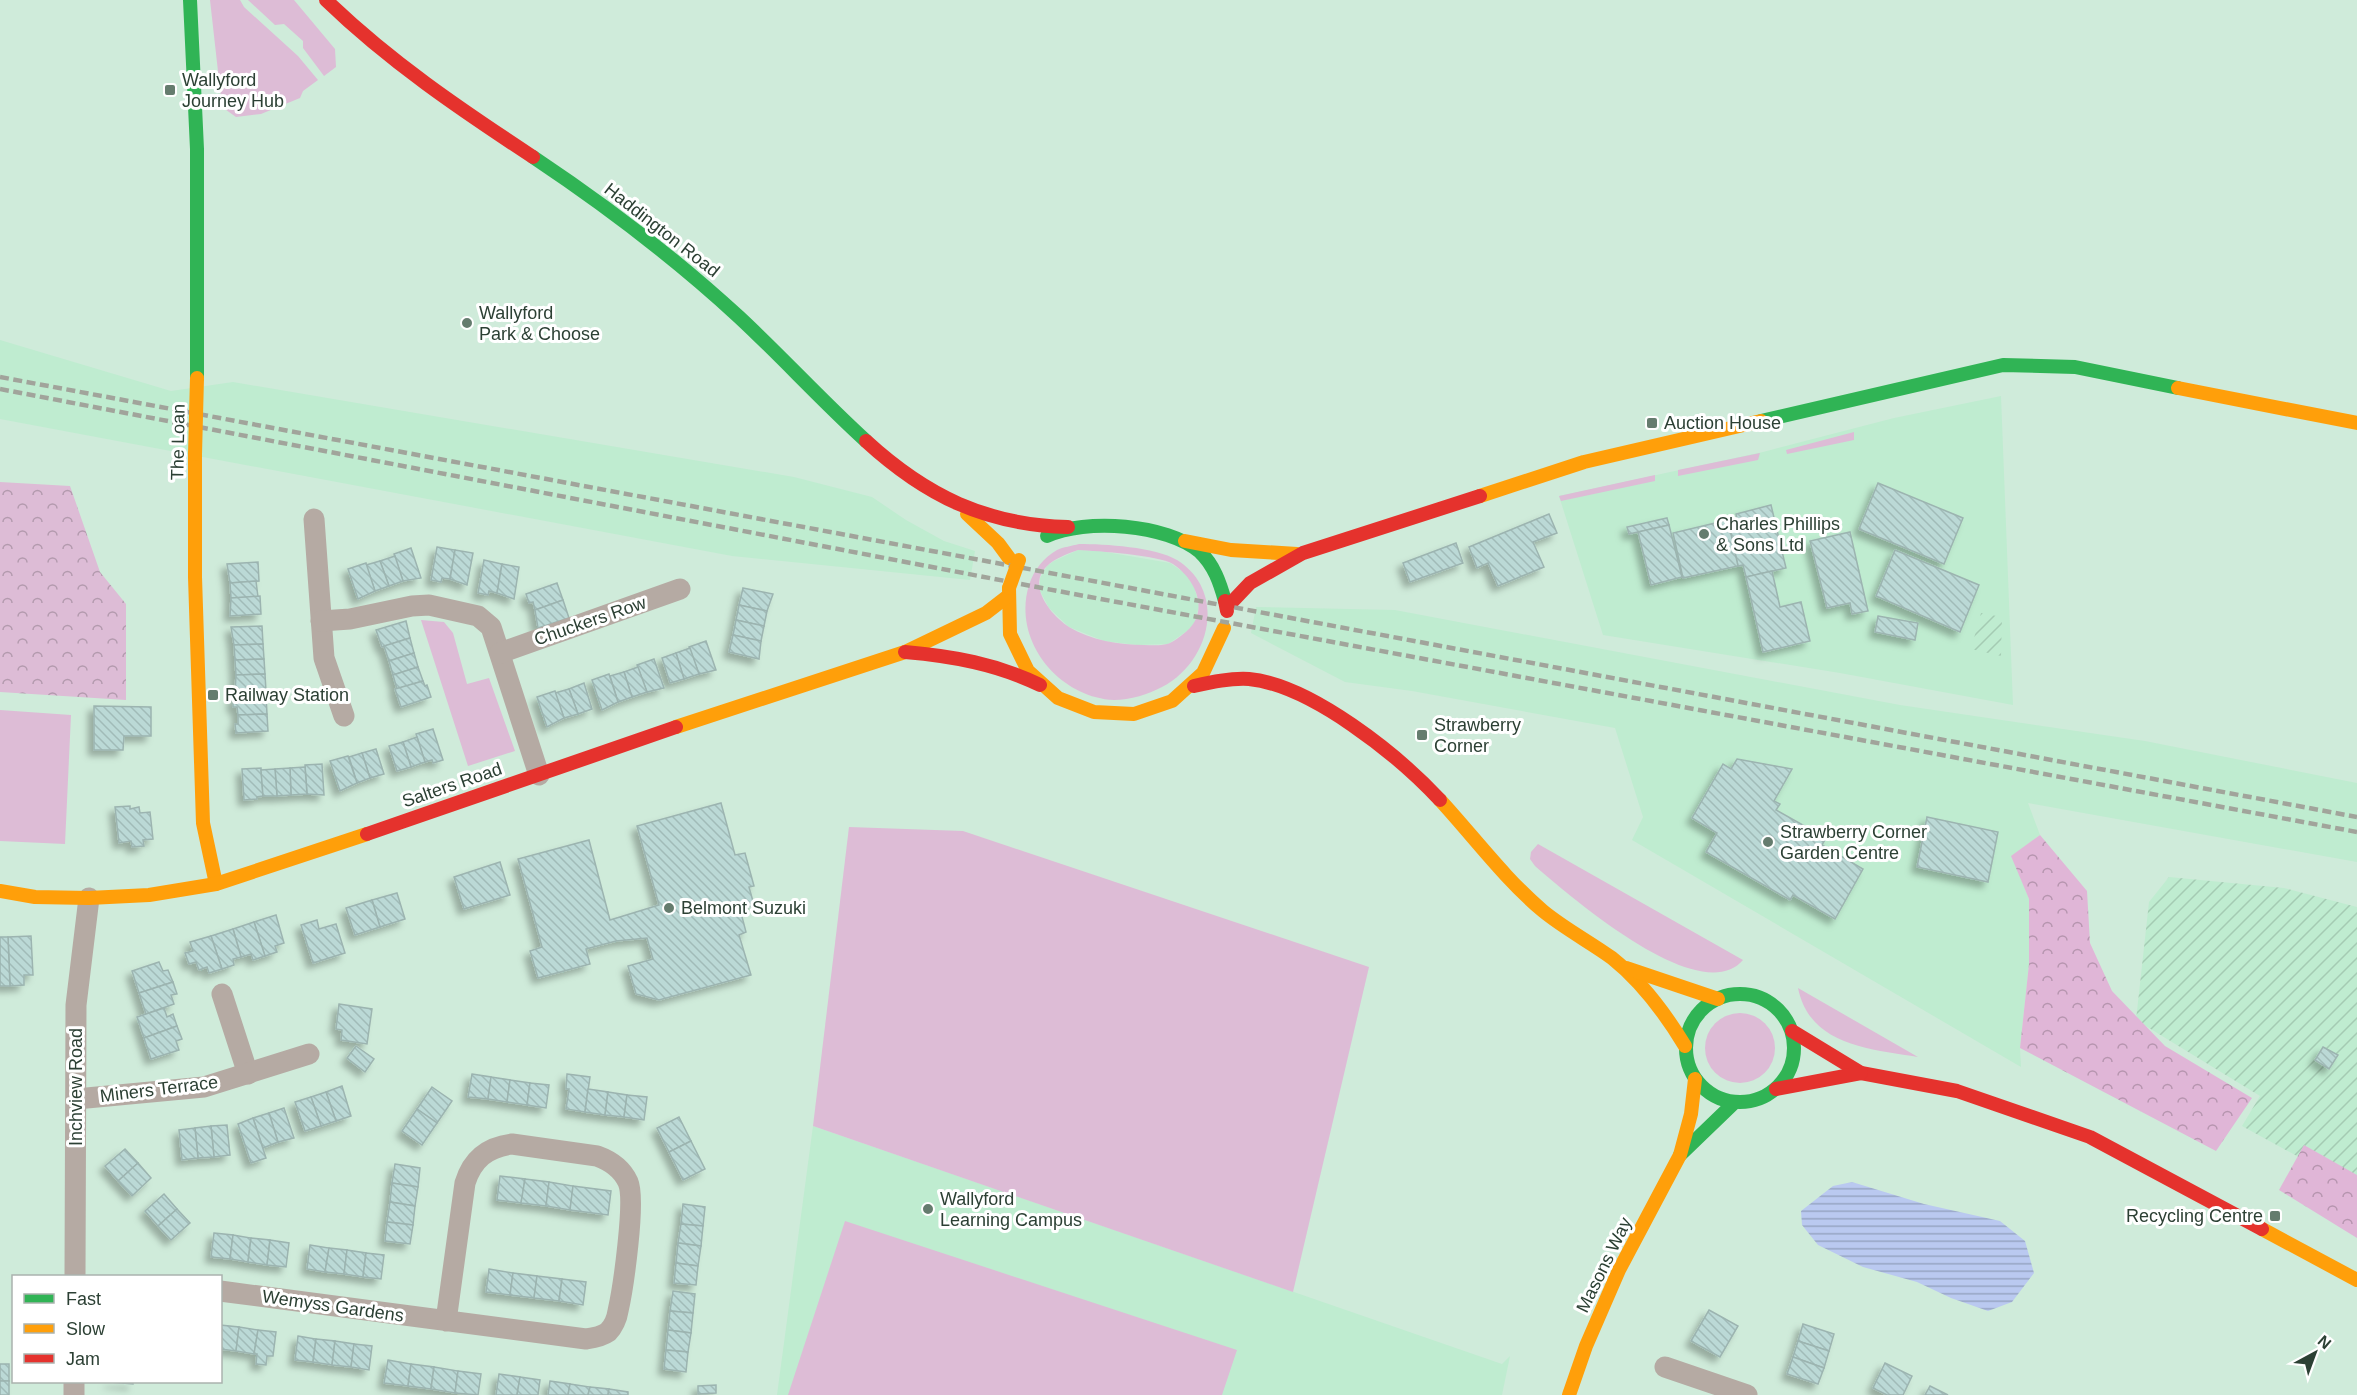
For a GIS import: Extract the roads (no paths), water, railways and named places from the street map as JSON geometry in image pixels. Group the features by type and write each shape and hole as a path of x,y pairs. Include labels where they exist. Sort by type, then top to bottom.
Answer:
{"main road":[{"name":"The Loan","path":"190,0 197,149 195,578 203,812 210,863 216,884"},
{"name":"Haddington Road","path":"326,0 353,27 396,63 609,210 739,317 838,417 896,467 959,507 998,543 1021,557"},
{"path":"1194,686 1211,662 1227,618 1250,582 1303,553 1584,462 2003,365 2075,367 2357,423"},
{"name":"Haddington Road","path":"959,507 982,516 1030,526 1068,527"},
{"path":"1277,684 1229,678 1206,682 1194,686 1169,704 1146,712 1124,716 1100,715 1079,709 1045,687 1020,657 1012,636 1009,592 1021,557 1053,532 1068,527 1139,528 1185,541 1256,553 1303,553"},
{"path":"1185,541 1206,557 1215,570 1222,584 1227,618"},
{"name":"Salters Road","path":"0,891 36,897 89,898 149,895 216,884 540,775 733,706 905,652 986,613 1009,592"},
{"name":"Salters Road","path":"905,652 934,654 983,663 1045,687"},
{"path":"1253,663 1277,684 1328,709 1367,736 1432,792 1493,861 1538,906 1621,966 1666,1013 1685,1046 1688,1063 1695,1078 1716,1097 1736,1102 1755,1100 1776,1089 1861,1073"},
{"path":"1621,966 1718,999"},
{"path":"1685,1046 1688,1033 1698,1014 1718,999 1742,994 1755,996 1772,1004 1784,1017 1792,1031 1794,1050 1790,1069 1776,1089"},
{"path":"1792,1031 1861,1073 1957,1091 2090,1137 2357,1280"},
{"name":"Masons Way","path":"1569,1395 1586,1346 1619,1270 1680,1155 1691,1114 1695,1078"},
{"name":"Masons Way","path":"1680,1155 1736,1102"}],"street":[{"path":"314,519 324,658 344,716"},
{"name":"Chuckers Row","path":"500,653 680,589"},
{"path":"321,621 350,619 429,605 478,616 491,627 540,775"},
{"name":"Inchview Road","path":"75,1275 76,1005 89,898"},
{"path":"222,994 248,1074"},
{"name":"Miners Terrace","path":"76,1099 204,1087 309,1054"},
{"name":"Wemyss Gardens","path":"222,1291 446,1322 586,1339 598,1337 608,1332 618,1312 632,1204 628,1182 623,1173 607,1159 597,1156 512,1144 501,1145 482,1155 474,1163 465,1183 446,1322"},
{"path":"1665,1367 1747,1395"}],"water":[{"path":"1852,1182 1924,1204 2000,1221 2025,1241 2034,1273 2012,1302 1988,1311 1951,1298 1917,1282 1863,1267 1818,1245 1802,1225 1801,1211 1833,1186"}],"railway":[{"path":"0,377 2357,817"},
{"path":"0,389 1047,589 2357,832"}],"place":[{"name":"Wallyford Journey Hub","path":"170,90"},
{"name":"Wallyford Park & Choose","path":"467,323"},
{"name":"Auction House","path":"1652,423"},
{"name":"Charles Phillips & Sons Ltd","path":"1704,534"},
{"name":"Railway Station","path":"213,695"},
{"name":"Strawberry Corner","path":"1422,735"},
{"name":"Strawberry Corner Garden Centre","path":"1768,842"},
{"name":"Belmont Suzuki","path":"669,908"},
{"name":"Wallyford Learning Campus","path":"928,1209"},
{"name":"Recycling Centre","path":"2275,1216"}]}
